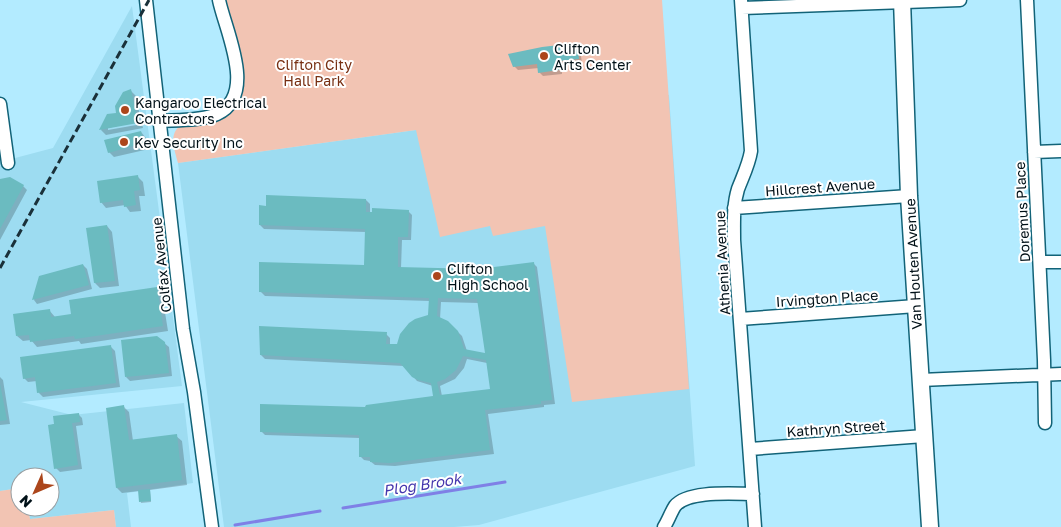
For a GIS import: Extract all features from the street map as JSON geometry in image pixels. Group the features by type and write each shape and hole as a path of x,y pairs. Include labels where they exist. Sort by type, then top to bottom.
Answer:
{"main road":[{"name":"Van Houten Avenue","path":"902,1 909,196 930,527"}],"street":[{"name":"Colfax Avenue","path":"146,0 182,329 193,389 212,527"},
{"path":"160,121 207,117 216,114 230,103 238,79 237,66 219,0"},
{"path":"741,4 960,0"},
{"name":"Doremus Place","path":"1027,0 1040,262 1045,423"},
{"name":"Athenia Avenue","path":"741,4 751,151 734,208 734,240 755,527"},
{"path":"0,104 8,163"},
{"path":"1034,152 1061,151"},
{"name":"Hillcrest Avenue","path":"734,208 909,196"},
{"path":"1040,262 1061,262"},
{"name":"Irvington Place","path":"740,319 916,306"},
{"path":"921,380 1061,374"},
{"name":"Kathryn Street","path":"750,449 924,436"},
{"path":"664,527 675,506 680,501 691,497 753,494"}],"shaded area":[{"path":"132,6 182,386 21,402 72,415 184,403 193,483 127,493 131,527 116,527 114,510 60,516 60,467 10,467 10,490 0,491 0,162 53,148"},
{"name":"Clifton High School","path":"669,95 695,466 479,525 454,527 224,527 178,163"},
{"path":"30,517 49,517 30,519"}],"green space":[{"name":"Clifton City Hall Park","path":"225,0 662,0 689,389 572,402 545,226 493,236 490,226 440,237 416,130 178,163 173,143 176,130 180,126 221,118 236,105 241,96 244,80 243,65"},
{"path":"10,490 10,517 30,517 30,519 60,517 114,510 116,527 0,527 0,491"}],"building":[{"name":"Clifton Arts Center","path":"577,43 579,59 559,61 559,70 538,73 537,64 513,67 508,54 542,47"},
{"name":"Kangaroo Electrical Contractors","path":"131,89 138,123 99,130 107,114 116,113 115,106 123,92"},
{"name":"Kev Security Inc","path":"141,131 144,143 108,153 104,140"},
{"path":"138,175 140,190 134,191 136,205 124,207 123,200 100,203 97,181"},
{"path":"10,177 24,185 0,229 0,179"},
{"path":"266,195 366,199 366,212 372,212 372,208 409,210 408,237 398,237 398,267 478,269 534,262 552,400 541,401 541,404 485,410 490,450 390,463 370,462 370,457 359,457 359,435 260,432 260,404 365,407 366,405 433,396 431,383 412,377 400,363 260,355 259,326 387,332 386,344 397,344 400,334 409,323 428,315 429,298 259,292 259,262 364,265 365,229 259,225 259,205 266,206","holes":["438,298 477,299 485,353 464,349 458,331 448,321 437,316","463,356 486,360 490,389 440,395 437,382 445,379 456,370"]},
{"path":"107,225 115,281 94,283 86,228"},
{"path":"83,264 89,285 32,300 39,276"},
{"path":"157,287 163,326 75,339 74,336 30,342 29,335 16,336 13,314 50,309 51,317 71,314 69,300"},
{"path":"157,336 165,342 169,373 125,377 121,340"},
{"path":"111,345 116,383 37,393 35,377 23,379 20,357"},
{"path":"0,384 7,420 0,421"},
{"path":"124,405 129,440 177,434 182,480 116,488 106,408"},
{"path":"79,413 80,422 72,423 78,465 60,468 54,467 48,425 54,424 53,416"},
{"path":"150,489 151,501 139,502 138,490"}],"waterway":[{"name":"Plog Brook","path":"343,508 505,482"},
{"name":"Plog Brook","path":"235,525 320,511"}],"railway":[{"path":"0,268 149,0"}],"place":[{"name":"Clifton Arts Center","path":"544,56"},
{"name":"Kangaroo Electrical Contractors","path":"125,110"},
{"name":"Kev Security Inc","path":"124,142"},
{"name":"Clifton High School","path":"437,276"}]}
